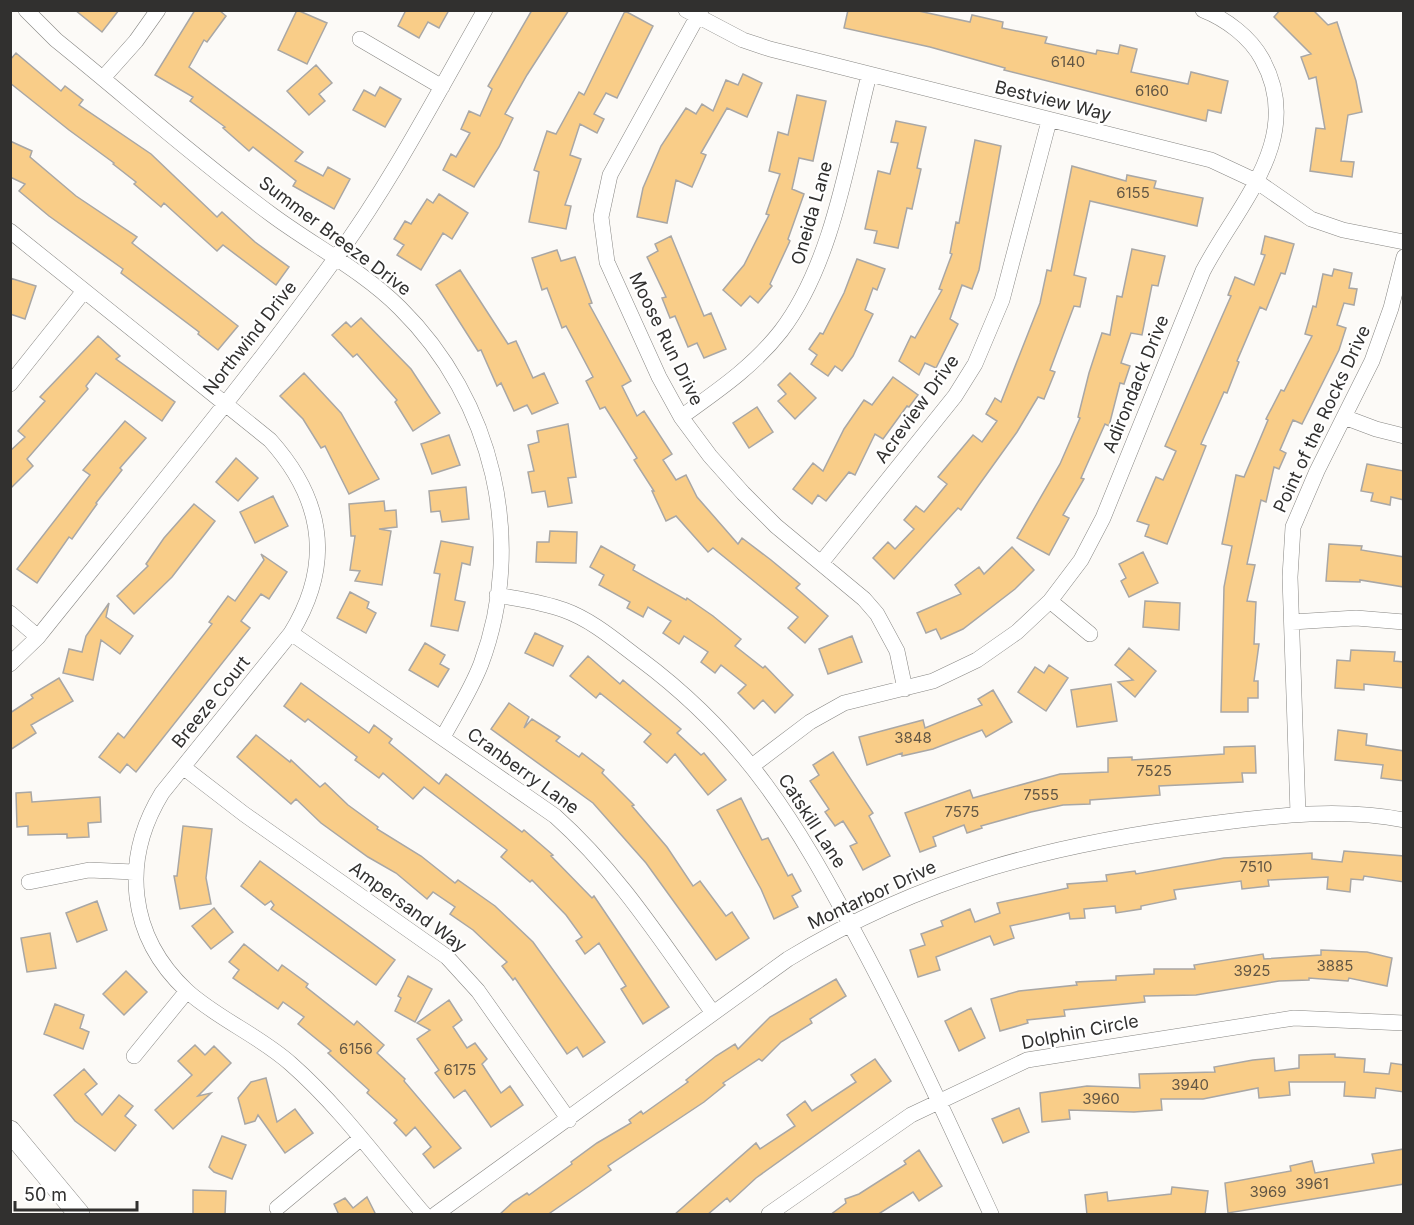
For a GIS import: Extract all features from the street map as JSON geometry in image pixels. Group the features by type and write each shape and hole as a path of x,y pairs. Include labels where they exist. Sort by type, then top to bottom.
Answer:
{"main road":[{"path":"10,1131 79,1215"}],"street":[{"name":"Summer Breeze Drive","path":"26,10 56,40 271,214 374,286 418,326 453,373 470,404 492,468 500,506 502,540 498,595 480,666 443,737"},
{"path":"103,78 136,41 158,10"},
{"name":"Northwind Drive","path":"10,664 38,637 225,402 335,259 373,203 485,10"},
{"name":"Adirondack Drive","path":"752,766 827,712 862,698 905,689 948,675 977,660 1017,632 1050,601 1093,540 1203,271 1271,152 1276,134 1277,112 1272,82 1258,52 1244,36 1227,23 1203,10"},
{"name":"Bestview Way","path":"695,13 743,40 869,75 1211,160 1256,180 1311,219 1343,230 1404,242"},
{"name":"Moose Run Drive","path":"695,13 619,154 607,184 601,217 607,262 659,377 681,417 710,456 743,493 856,591 878,614 897,651 905,689"},
{"path":"360,39 442,87"},
{"name":"Oneida Lane","path":"681,417 740,375 780,332 809,286 828,237 869,75"},
{"name":"Acreview Drive","path":"821,563 955,396 975,364 1002,300 1049,121"},
{"name":"Breeze Court","path":"10,231 270,440 301,480 311,503 316,526 314,577 301,617 291,633 162,793 149,814 139,841 134,872 141,917 147,937 159,957 187,991 290,1062 360,1138 424,1215"},
{"name":"Point of the Rocks Drive","path":"1298,814 1290,577 1293,527 1317,471 1372,361 1384,329 1404,257"},
{"path":"10,384 84,291"},
{"path":"1344,417 1404,436"},
{"name":"Catskill Lane","path":"498,595 553,606 587,621 686,694 752,766 803,838 851,925 896,1010 991,1215"},
{"path":"1050,601 1090,634"},
{"path":"10,613 38,637"},
{"path":"1292,622 1356,618 1404,622"},
{"name":"Cranberry Lane","path":"291,633 555,816 577,836 618,884 713,1013"},
{"name":"Ampersand Way","path":"183,767 244,814 447,957 478,992 569,1120"},
{"name":"Montarbor Drive","path":"436,1215 788,959 925,889 1037,853 1117,836 1298,814 1339,813 1404,820"},
{"path":"29,882 89,870 134,872"},
{"path":"134,1056 187,991"},
{"name":"Dolphin Circle","path":"769,1215 879,1135 1010,1067 1048,1055 1294,1018 1404,1023"},
{"path":"277,1208 360,1138"}],"building":[{"path":"75,10 119,10 102,32"},
{"path":"195,10 219,10 226,16 207,42 204,40 189,67 303,152 295,161 323,176 328,167 350,179 334,209 293,186 296,181 253,147 249,151 223,128 225,127 190,101 193,97 155,75"},
{"path":"297,10 327,23 307,64 278,50"},
{"path":"406,10 449,10 439,28 428,22 419,38 398,26"},
{"path":"532,10 569,10 505,114 513,118 499,147 474,187 443,170 451,154 456,157 470,133 461,129 469,111 480,116 492,89 488,86"},
{"path":"848,10 914,10 970,22 972,15 1003,22 1002,28 1047,37 1045,43 1096,54 1097,50 1118,54 1120,45 1137,49 1131,72 1188,84 1191,72 1228,81 1221,113 1208,110 1206,121 1004,70 1005,68 930,47 844,28"},
{"path":"1280,10 1313,10 1328,25 1337,22 1356,81 1362,112 1348,115 1341,161 1354,162 1352,177 1310,171 1316,128 1325,129 1316,77 1309,79 1301,57 1311,54 1274,17"},
{"path":"625,11 653,26 617,98 606,93 594,114 604,119 597,133 580,124 570,155 581,159 565,205 571,206 566,229 529,222 539,172 534,170 547,131 556,134 579,92 584,95"},
{"path":"16,53 61,91 65,86 83,100 79,105 151,154 217,217 222,212 255,242 289,267 276,285 223,245 217,251 164,203 161,207 114,163 10,83 10,60"},
{"path":"316,65 332,83 319,94 325,101 309,115 287,91"},
{"path":"743,74 762,83 747,117 727,108 701,153 706,155 692,187 676,180 667,223 637,217 643,188 661,146 686,108 696,114 702,104 713,111 726,80 738,85"},
{"path":"380,87 401,99 385,127 353,110 364,90 375,96"},
{"path":"797,95 826,101 813,161 799,158 792,189 804,194 788,239 790,241 770,284 772,286 758,303 750,296 741,306 723,290 744,265 769,215 766,214 780,174 769,171 778,132 788,135"},
{"path":"896,121 926,127 917,168 921,169 912,209 907,208 898,248 874,243 877,231 865,229 878,171 890,174 898,143 891,142"},
{"path":"975,140 1001,146 979,270 972,289 962,285 950,319 958,324 936,368 925,363 919,375 899,361 911,336 915,338 942,290 939,289 952,254 950,253 956,222 959,223"},
{"path":"10,141 32,151 30,157 76,196 137,237 132,243 238,326 218,350 198,334 199,332 121,273 123,269 49,216 19,191 25,184 10,177"},
{"path":"1072,166 1126,181 1127,175 1156,181 1154,188 1203,198 1197,226 1090,201 1074,275 1086,278 1080,307 1074,306 1050,370 1055,372 1044,399 1038,397 1017,432 961,510 958,508 894,579 873,558 888,542 895,549 914,529 904,520 916,506 924,512 947,484 938,477 973,435 982,442 997,421 986,414 995,398 1001,402 1040,303 1047,270 1051,271"},
{"path":"439,194 468,213 452,239 443,233 421,270 397,255 404,245 394,239 405,221 411,224 427,199 433,203"},
{"path":"671,236 704,316 711,313 726,349 704,358 697,343 688,347 675,316 670,318 662,298 666,297 647,257 658,251 655,244"},
{"path":"1265,236 1294,244 1285,274 1281,273 1266,310 1260,307 1237,361 1239,362 1227,393 1224,392 1201,444 1206,446 1167,544 1145,536 1149,525 1137,521 1156,477 1163,480 1176,451 1165,446 1231,296 1228,295 1235,277 1254,285 1265,255 1261,254"},
{"path":"1132,249 1165,256 1158,286 1152,285 1142,335 1131,333 1121,363 1130,366 1124,384 1120,383 1109,426 1105,424 1081,478 1084,479 1063,515 1069,518 1049,555 1017,538 1060,464 1080,418 1078,417 1089,373 1102,333 1110,335 1117,296 1122,297"},
{"path":"557,250 561,261 575,257 592,303 589,304 631,381 622,386 637,416 644,411 672,454 663,460 676,480 686,475 697,497 738,544 742,538 771,560 800,584 796,588 828,616 805,643 788,628 798,617 713,548 708,552 676,516 666,521 652,491 654,491 634,460 637,458 605,407 600,409 586,381 593,377 566,326 562,328 547,288 542,290 532,258"},
{"path":"857,259 885,269 877,290 873,288 865,310 873,314 853,356 842,371 835,366 828,376 811,364 817,355 809,349 820,333 823,334 844,293"},
{"path":"1334,269 1352,273 1349,288 1357,289 1354,305 1344,303 1337,325 1346,328 1339,350 1302,424 1293,420 1280,450 1286,453 1279,469 1274,467 1266,502 1261,500 1247,564 1255,565 1247,601 1256,602 1254,644 1259,644 1254,681 1258,681 1258,698 1248,698 1248,712 1221,712 1224,587 1232,546 1222,544 1236,475 1244,477 1268,420 1266,419 1281,390 1284,391 1312,336 1305,334 1313,306 1316,307 1323,274 1332,276"},
{"path":"460,270 508,344 516,341 533,378 544,373 558,403 532,414 527,405 514,411 501,383 497,386 481,350 478,351 436,285"},
{"path":"10,278 36,286 25,319 10,314"},
{"path":"361,318 411,369 440,413 413,431 395,402 397,400 357,354 353,357 332,335 346,322 351,327"},
{"path":"98,336 120,356 116,359 175,402 162,421 96,373 86,386 88,389 27,459 33,466 10,489 10,451 25,437 18,431 45,401 40,397"},
{"path":"304,373 341,413 379,479 349,494 325,446 321,448 303,419 280,396"},
{"path":"790,373 816,398 795,419 778,401 786,394 778,385"},
{"path":"893,377 918,395 883,439 875,434 855,475 849,472 826,501 818,495 812,504 793,489 813,463 823,471 844,429 864,400 872,405"},
{"path":"757,407 773,432 749,448 733,423"},
{"path":"125,421 146,438 120,468 122,470 72,539 69,537 37,583 17,569 90,475 83,470"},
{"path":"568,424 576,477 568,478 572,503 548,507 545,491 532,493 528,472 534,471 528,445 539,442 537,431"},
{"path":"449,435 460,465 432,474 421,444"},
{"path":"236,458 258,478 238,501 216,482"},
{"path":"1367,464 1404,471 1404,500 1391,497 1390,505 1371,501 1373,493 1361,491"},
{"path":"466,487 469,519 442,522 440,511 431,512 429,491"},
{"path":"273,496 288,526 255,543 240,512"},
{"path":"384,501 385,511 396,510 397,527 379,529 391,531 382,585 355,581 360,571 350,570 355,536 351,536 349,504"},
{"path":"194,504 215,521 172,577 134,614 117,596 148,566 146,564 164,538"},
{"path":"550,531 577,532 576,563 536,562 537,542 549,542"},
{"path":"441,541 473,547 470,565 462,563 455,600 465,602 458,631 431,626 440,574 434,573"},
{"path":"1329,544 1362,546 1361,550 1404,557 1404,587 1360,580 1360,582 1326,581"},
{"path":"601,546 635,565 633,570 686,600 687,598 713,616 741,639 735,646 763,668 765,666 793,695 775,713 763,700 754,709 738,693 746,685 721,665 715,673 701,662 708,652 684,636 679,644 663,633 671,621 648,607 643,617 627,608 630,602 599,585 604,575 590,567"},
{"path":"1012,547 1034,570 1015,589 963,629 941,639 936,629 926,633 917,613 961,594 955,585 979,567 984,574"},
{"path":"1143,552 1158,583 1129,597 1121,581 1126,578 1119,564"},
{"path":"261,554 287,572 269,599 261,594 241,621 250,628 136,772 127,764 120,773 99,757 118,733 124,738 212,624 209,622 228,596 235,601 264,560"},
{"path":"350,592 369,602 367,608 376,613 366,633 337,618"},
{"path":"1145,601 1180,603 1179,630 1143,627"},
{"path":"109,603 106,617 133,636 120,654 101,640 93,680 63,673 69,649 82,652 86,636"},
{"path":"535,633 563,646 553,666 525,653"},
{"path":"852,636 862,662 828,674 819,649"},
{"path":"425,643 445,655 440,664 449,669 438,687 409,670"},
{"path":"1129,648 1156,671 1135,697 1118,682 1133,680 1115,665"},
{"path":"1351,650 1395,652 1394,661 1404,662 1404,688 1364,684 1364,690 1335,688 1337,660 1350,661"},
{"path":"588,656 620,684 623,680 681,729 677,733 701,755 704,753 726,780 708,795 675,754 667,763 644,742 651,734 600,693 596,698 570,676"},
{"path":"1049,665 1068,678 1046,711 1018,692 1035,667 1044,673"},
{"path":"59,678 73,701 31,725 36,733 10,750 10,713 33,698 31,695"},
{"path":"301,683 369,733 374,725 392,739 389,743 439,784 446,774 522,832 524,830 553,855 551,856 592,898 594,896 669,1007 643,1024 621,989 626,986 599,943 585,954 576,941 582,937 566,915 532,880 530,882 501,857 507,850 424,787 413,799 383,773 379,778 355,760 357,757 308,719 305,722 284,706"},
{"path":"1111,684 1117,721 1077,727 1071,690"},
{"path":"993,690 1012,722 986,737 982,730 933,749 902,756 902,753 867,765 859,737 923,720 925,728 982,705 978,699"},
{"path":"509,703 529,717 524,728 532,719 560,737 556,741 579,757 582,753 604,770 602,773 634,805 632,806 667,847 693,886 700,881 726,916 732,912 749,938 716,960 646,863 593,803 491,729"},
{"path":"1338,730 1367,734 1366,745 1404,751 1404,781 1381,778 1383,765 1335,760"},
{"path":"256,735 290,762 291,760 320,787 325,783 348,805 378,827 377,829 421,856 455,883 458,880 495,906 533,942 605,1042 583,1057 577,1047 567,1054 515,978 513,980 502,966 507,962 473,930 450,914 455,907 433,892 427,899 396,873 368,857 321,823 296,799 291,804 237,757"},
{"path":"1255,746 1256,773 1242,773 1243,782 1159,786 1160,795 1090,800 1090,804 1063,805 981,826 982,828 967,833 964,825 933,837 936,846 920,852 905,813 970,790 973,798 1060,774 1108,772 1108,758 1132,757 1132,760 1224,754 1224,747"},
{"path":"833,752 873,813 869,816 890,856 863,870 850,846 857,843 843,821 835,826 825,812 829,809 810,781 819,775 813,765"},
{"path":"31,792 32,802 100,797 101,822 88,823 89,837 67,838 67,834 28,835 28,826 17,827 16,793"},
{"path":"741,798 762,840 768,838 788,876 792,874 801,891 792,896 798,907 774,919 761,889 717,810"},
{"path":"183,826 212,829 206,878 211,904 180,909 174,876 177,876"},
{"path":"1344,851 1404,856 1404,882 1364,876 1363,880 1351,879 1350,892 1327,889 1328,877 1268,880 1269,886 1242,889 1241,881 1174,890 1176,899 1141,906 1141,909 1116,913 1115,906 1084,909 1085,918 1070,919 1069,913 1010,926 1014,938 994,945 990,936 936,957 940,970 918,977 910,950 925,945 921,934 943,926 941,921 970,909 975,922 1000,913 997,903 1068,888 1067,884 1107,881 1106,875 1135,871 1136,874 1224,858 1312,853 1312,859 1342,862"},
{"path":"260,861 395,960 376,985 271,909 274,905 271,901 265,905 241,886"},
{"path":"97,901 107,930 77,942 66,913"},
{"path":"214,908 233,932 211,949 192,926"},
{"path":"50,933 56,968 27,972 21,938"},
{"path":"244,944 278,971 282,965 308,984 306,987 354,1025 357,1021 384,1045 377,1053 405,1079 404,1081 461,1148 434,1168 423,1154 431,1147 415,1127 406,1136 394,1123 397,1120 367,1093 369,1090 328,1053 331,1051 298,1024 304,1017 283,1002 278,1009 233,978 239,970 229,962"},
{"path":"1321,950 1367,952 1392,958 1387,986 1349,978 1348,981 1309,978 1309,980 1279,981 1196,995 1144,996 1145,1002 1064,1010 1065,1016 1027,1020 1028,1023 1000,1031 991,999 1019,991 1077,985 1076,982 1116,980 1116,976 1154,974 1154,969 1195,969 1194,965 1263,954 1264,959 1321,955"},
{"path":"126,971 147,992 124,1015 103,994"},
{"path":"408,976 432,989 415,1022 395,1011 401,998 398,996"},
{"path":"836,979 846,996 810,1019 812,1023 781,1042 762,1061 759,1059 723,1083 725,1085 704,1102 608,1166 611,1170 589,1186 547,1215 499,1215 513,1202 527,1193 529,1195 597,1143 631,1123 629,1120 641,1111 643,1114 688,1082 686,1080 716,1056 735,1044 738,1049 770,1017"},
{"path":"449,1000 462,1020 453,1027 467,1048 475,1043 487,1059 482,1064 501,1093 510,1086 523,1105 491,1127 465,1090 454,1098 435,1073 439,1070 417,1039 430,1030 417,1023"},
{"path":"55,1004 84,1015 80,1028 89,1032 83,1049 44,1034"},
{"path":"971,1008 985,1038 959,1051 945,1021"},
{"path":"195,1045 205,1055 214,1046 231,1063 198,1096 211,1093 173,1129 155,1110 192,1075 178,1061"},
{"path":"1335,1054 1335,1057 1365,1059 1364,1072 1389,1074 1391,1063 1404,1065 1404,1092 1376,1088 1375,1098 1344,1096 1345,1082 1289,1082 1290,1095 1259,1098 1258,1088 1203,1099 1161,1099 1162,1110 1134,1112 1069,1110 1070,1119 1042,1122 1040,1093 1087,1086 1140,1088 1139,1074 1215,1072 1214,1067 1253,1060 1274,1058 1275,1071 1299,1068 1299,1055"},
{"path":"875,1059 891,1081 756,1178 730,1202 727,1198 707,1215 674,1215 756,1143 760,1149 795,1126 787,1115 805,1101 812,1111 856,1082 851,1075"},
{"path":"84,1069 97,1084 85,1094 102,1115 119,1095 133,1106 125,1116 136,1125 115,1151 75,1121 54,1095"},
{"path":"266,1078 277,1122 295,1109 313,1133 285,1153 258,1115 255,1121 245,1124 238,1098 251,1082"},
{"path":"1019,1108 1029,1132 1003,1143 992,1119"},
{"path":"222,1136 246,1145 232,1179 214,1172 209,1167"},
{"path":"1404,1149 1404,1184 1228,1213 1225,1183 1291,1171 1290,1166 1312,1161 1315,1173 1374,1163 1372,1154"},
{"path":"919,1150 942,1186 919,1201 913,1192 877,1215 830,1215 846,1203 845,1199 859,1194 906,1164 904,1161"},
{"path":"1172,1187 1208,1191 1205,1215 1087,1215 1085,1195 1107,1192 1108,1201 1171,1194"},
{"path":"193,1190 226,1191 225,1215 193,1215"},
{"path":"367,1197 376,1215 339,1215 334,1204 345,1198 353,1208"}]}
